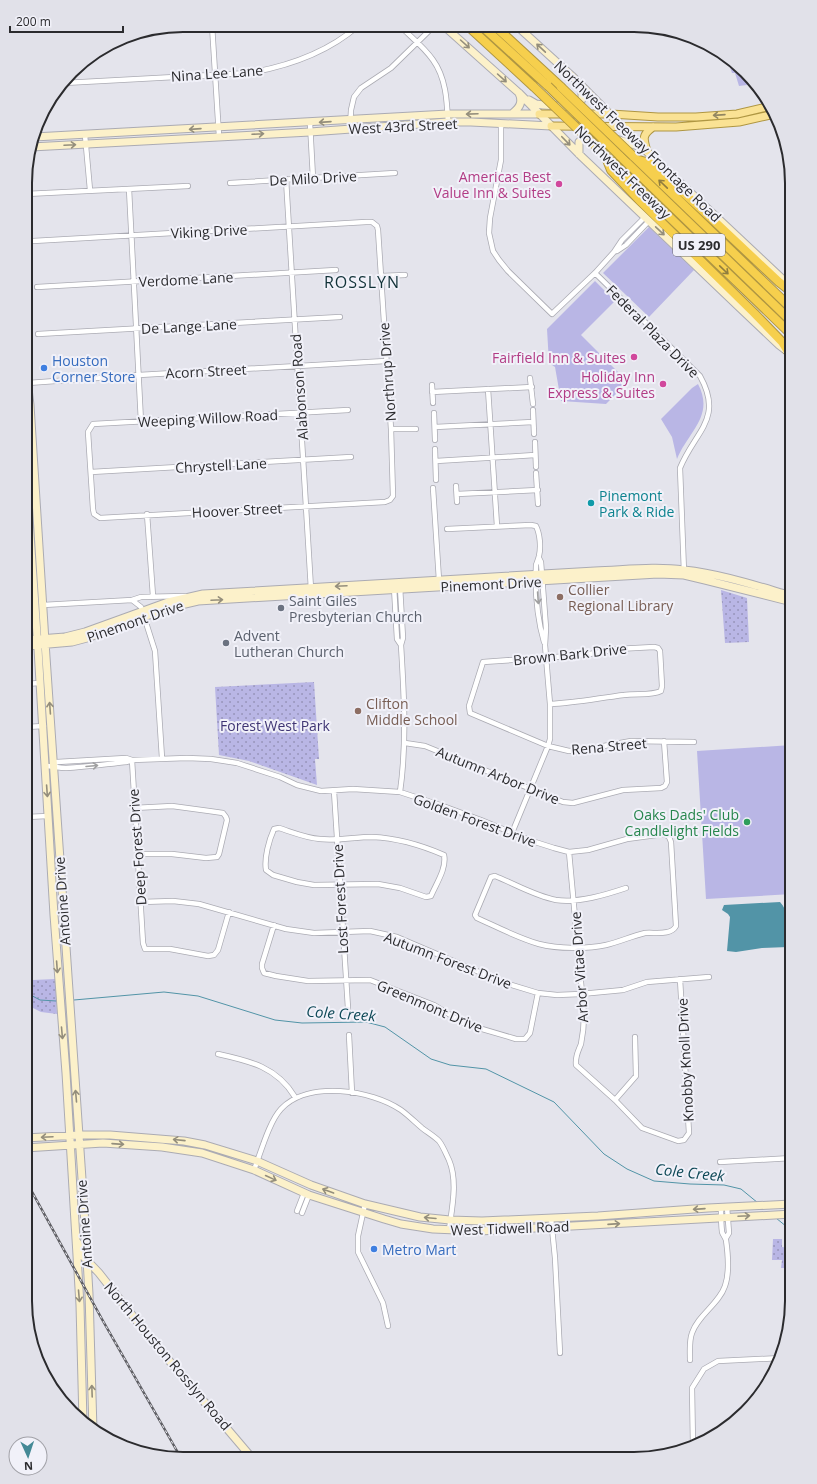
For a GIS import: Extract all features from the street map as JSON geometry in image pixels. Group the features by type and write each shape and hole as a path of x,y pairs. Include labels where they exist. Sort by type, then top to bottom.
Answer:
{"highway":[{"name":"Northwest Freeway","path":"474,32 533,86 785,328"},
{"path":"489,32 548,86 785,315"},
{"name":"Northwest Freeway","path":"501,32 636,158 785,302"},
{"path":"605,155 611,170 641,202 754,313 785,346"},
{"path":"636,158 652,164 785,287"}],"main road":[{"path":"451,32 519,93 579,154 779,345 785,349"},
{"name":"Northwest Freeway Frontage Road","path":"523,32 582,86 645,149 785,281"},
{"path":"519,93 536,104 574,106 580,103 582,99 582,86"},
{"path":"513,113 520,104 521,99 519,93"},
{"name":"West 43rd Street","path":"39,137 310,123 448,114 611,114 658,118 737,114 765,107"},
{"path":"486,113 498,116 501,123"},
{"path":"737,114 737,122"},
{"name":"West 43rd Street","path":"36,147 310,132 448,122 551,126 676,127 737,122 769,115"},
{"path":"676,127 684,122 692,121 696,116"},
{"path":"579,154 579,142 585,137 613,138 645,149 644,135 656,127 658,118"},
{"path":"152,131 153,140"},
{"name":"Antoine Drive","path":"32,469 38,521 43,605 40,683 42,726 80,1305 83,1415"},
{"name":"Antoine Drive","path":"32,565 35,601 51,726 54,765 56,816 84,1208 93,1422"},
{"name":"Pinemont Drive","path":"32,641 72,642 143,614 168,602 190,597 198,598 540,578 684,572 712,575 785,597"},
{"path":"33,574 41,575"},
{"name":"Pinemont Drive","path":"397,586 439,580 470,582"},
{"name":"Pinemont Drive","path":"143,614 168,608 198,598"},
{"name":"Pinemont Drive","path":"32,644 41,642"},
{"path":"48,816 56,816"},
{"path":"52,880 61,880"},
{"path":"55,932 65,932"},
{"name":"West Tidwell Road","path":"32,1138 110,1135 150,1137 205,1144 257,1161 311,1185 365,1204 420,1217 450,1220 482,1221 598,1216 724,1207 785,1205"},
{"name":"West Tidwell Road","path":"32,1148 103,1143 162,1147 202,1153 254,1170 307,1194 362,1213 401,1224 449,1230 503,1230 785,1214"},
{"path":"307,1194 311,1185"},
{"path":"73,1208 84,1208"},
{"path":"666,1211 666,1220"},
{"path":"598,1216 598,1225"},
{"path":"502,1220 503,1230"},
{"name":"North Houston Rosslyn Road","path":"84,1222 90,1254 98,1272"},
{"name":"North Houston Rosslyn Road","path":"74,1231 81,1254 98,1272 151,1339 247,1452"},
{"path":"87,1275 91,1269 98,1272"}],"street":[{"path":"212,32 219,136"},
{"name":"Nina Lee Lane","path":"69,83 255,72 274,69 298,61 323,50 341,40 351,32"},
{"path":"406,32 433,60 442,76 446,94 448,122"},
{"path":"350,128 351,110 354,98 361,88 391,68 428,32"},
{"path":"310,123 313,178"},
{"path":"501,123 501,160 490,218 489,234 493,251 508,271 552,314 595,273 614,252 622,240 647,219"},
{"path":"85,135 90,190"},
{"name":"De Milo Drive","path":"230,183 396,173"},
{"name":"Alabonson Road","path":"286,179 311,591"},
{"path":"32,194 188,186"},
{"path":"129,189 135,282 141,422"},
{"name":"Viking Drive","path":"33,241 366,222 372,222 377,226 378,234"},
{"name":"Northrup Drive","path":"378,234 391,429 393,496 390,500 380,502"},
{"name":"Verdome Lane","path":"36,287 336,270"},
{"name":"Federal Plaza Drive","path":"595,273 700,376 706,387 710,403 707,418 700,433 686,454 680,468 684,572"},
{"path":"382,276 405,275"},
{"name":"De Lange Lane","path":"38,334 340,317"},
{"name":"Acorn Street","path":"32,383 386,361"},
{"path":"530,378 533,404"},
{"path":"432,385 433,403"},
{"path":"432,392 532,387"},
{"path":"488,389 497,526"},
{"name":"Weeping Willow Road","path":"91,472 88,432 93,424 348,410"},
{"path":"533,410 534,434"},
{"path":"434,413 435,440"},
{"path":"435,427 534,422"},
{"path":"391,429 416,429"},
{"path":"535,442 536,467"},
{"path":"435,449 436,480"},
{"path":"436,461 536,456"},
{"name":"Chrystell Lane","path":"91,472 351,457"},
{"name":"Hoover Street","path":"91,472 94,514 100,518 147,514 380,502"},
{"path":"536,473 538,504"},
{"path":"456,486 457,502"},
{"path":"433,488 439,580"},
{"path":"456,494 538,490"},
{"path":"147,514 153,596"},
{"path":"32,522 38,521"},
{"path":"447,529 497,526 536,526 538,530 539,558 536,563 540,578 546,628 545,645 550,704 550,739 512,833"},
{"path":"397,586 403,638 401,645 405,743 400,792"},
{"path":"397,586 397,639 401,645"},
{"path":"43,605 132,600 141,597 153,596 190,597"},
{"path":"132,600 139,604 155,651 162,758"},
{"path":"396,622 402,622"},
{"name":"Brown Bark Drive","path":"477,680 483,662 584,655 617,649 654,647 658,648 660,651 662,686 661,690 656,693 625,695 570,703 550,704"},
{"name":"Rena Street","path":"477,680 468,706 470,713 548,746 570,750 587,749 631,742 694,742"},
{"path":"32,684 40,683"},
{"path":"32,727 51,726"},
{"name":"Autumn Arbor Drive","path":"405,743 425,746 563,802 573,803 623,790 661,788 665,786 667,782 664,741"},
{"name":"Golden Forest Drive","path":"45,766 54,765 57,762 126,758 132,760 187,758 226,761 258,770 297,785 321,791 368,790 400,792 450,808 546,846 570,852 588,850 627,838 664,834 670,837 676,926 674,929 670,932 638,935 607,945 578,947"},
{"name":"Deep Forest Drive","path":"132,760 142,935 145,950 170,949 208,956 214,955 218,950 229,912"},
{"name":"Lost Forest Drive","path":"334,791 345,981 348,1008"},
{"path":"134,808 172,806 223,813 227,820 219,854 213,858 172,854 138,854"},
{"path":"32,817 48,816"},
{"path":"279,828 313,839 322,840 337,838 373,837 390,839 429,848 444,855 444,866 431,896 426,897 400,888 378,884 314,885 273,875 266,870 265,865 268,849 274,829 279,828"},
{"name":"Arbor Vitae Drive","path":"570,852 584,1027 581,1043 575,1057 576,1065 615,1100 642,1128 678,1140 684,1140"},
{"path":"578,947 552,947 539,944 477,918 475,914 491,877 495,876 545,897 557,900 595,898 626,888"},
{"name":"Autumn Forest Drive","path":"141,902 174,901 199,904 286,929 314,933 370,931 397,937 505,983 538,993 557,995 581,994 623,990 646,982 708,977"},
{"name":"Greenmont Drive","path":"274,925 262,964 264,973 308,981 370,980 434,1005 465,1024 516,1039 525,1039 530,1033 538,993"},
{"name":"Knobby Knoll Drive","path":"680,979 689,1133 684,1140"},
{"path":"349,1035 352,1093"},
{"path":"615,1100 636,1076 635,1037"},
{"path":"218,1054 258,1065 274,1073 288,1086 295,1097"},
{"path":"254,1170 272,1122 281,1109 295,1097 327,1090 376,1098 400,1110 439,1141 450,1162 453,1180 449,1230"},
{"path":"202,1153 205,1144"},
{"path":"720,1162 785,1158"},
{"path":"300,1212 307,1194"},
{"path":"365,1204 358,1236 358,1252 383,1303 388,1326"},
{"path":"690,1360 691,1333 696,1324 722,1294 726,1286 726,1238 722,1233 725,1217 724,1207"},
{"path":"551,1218 555,1258 560,1353"},
{"path":"693,1440 692,1388 704,1369 718,1361 774,1358"}],"green space":[{"path":"728,64 750,86 739,86 735,73 732,73"},
{"path":"649,227 694,270 649,317 603,273"},
{"path":"595,281 615,301 581,335 628,382 606,404 561,401 555,367 549,363 547,329"},
{"path":"698,384 702,395 702,415 677,459 672,437 661,419 692,388"},
{"path":"721,590 747,598 749,642 725,643"},
{"name":"Forest West Park","path":"314,682 319,759 315,759 317,785 249,761 219,755 215,687"},
{"name":"Oaks Dads' Club Candlelight Fields","path":"785,745 785,894 706,899 697,751"},
{"path":"55,979 57,1014 41,1012 32,1008 32,980"},
{"path":"773,1239 782,1239 782,1247 785,1247 785,1268 781,1268 782,1260 772,1260"}],"shaded area":[{"path":"780,902 785,909 785,947 762,948 736,952 727,951 730,917 722,910 724,905"}],"waterway":[{"name":"Cole Creek","path":"74,1000 164,992 198,996 275,1020 302,1023 366,1022 385,1027 431,1059 450,1065 486,1069 554,1102 604,1154 627,1169 654,1181 724,1185 741,1189 758,1203"},
{"name":"Cole Creek","path":"32,996 40,1000 56,1001"},
{"name":"Cole Creek","path":"776,1218 785,1225"}],"railway":[{"path":"32,1192 178,1452"}],"place":[{"name":"Americas Best Value Inn & Suites","path":"559,184"},
{"name":"Fairfield Inn & Suites","path":"634,357"},
{"name":"Houston Corner Store","path":"44,368"},
{"name":"Holiday Inn Express & Suites","path":"663,384"},
{"name":"Pinemont Park & Ride","path":"591,503"},
{"name":"Collier Regional Library","path":"560,597"},
{"name":"Saint Giles Presbyterian Church","path":"281,608"},
{"name":"Advent Lutheran Church","path":"226,643"},
{"name":"Clifton Middle School","path":"358,711"},
{"name":"Oaks Dads' Club Candlelight Fields","path":"747,822"},
{"name":"Metro Mart","path":"374,1249"}],"district":[{"name":"ROSSLYN","path":"362,282"}]}
